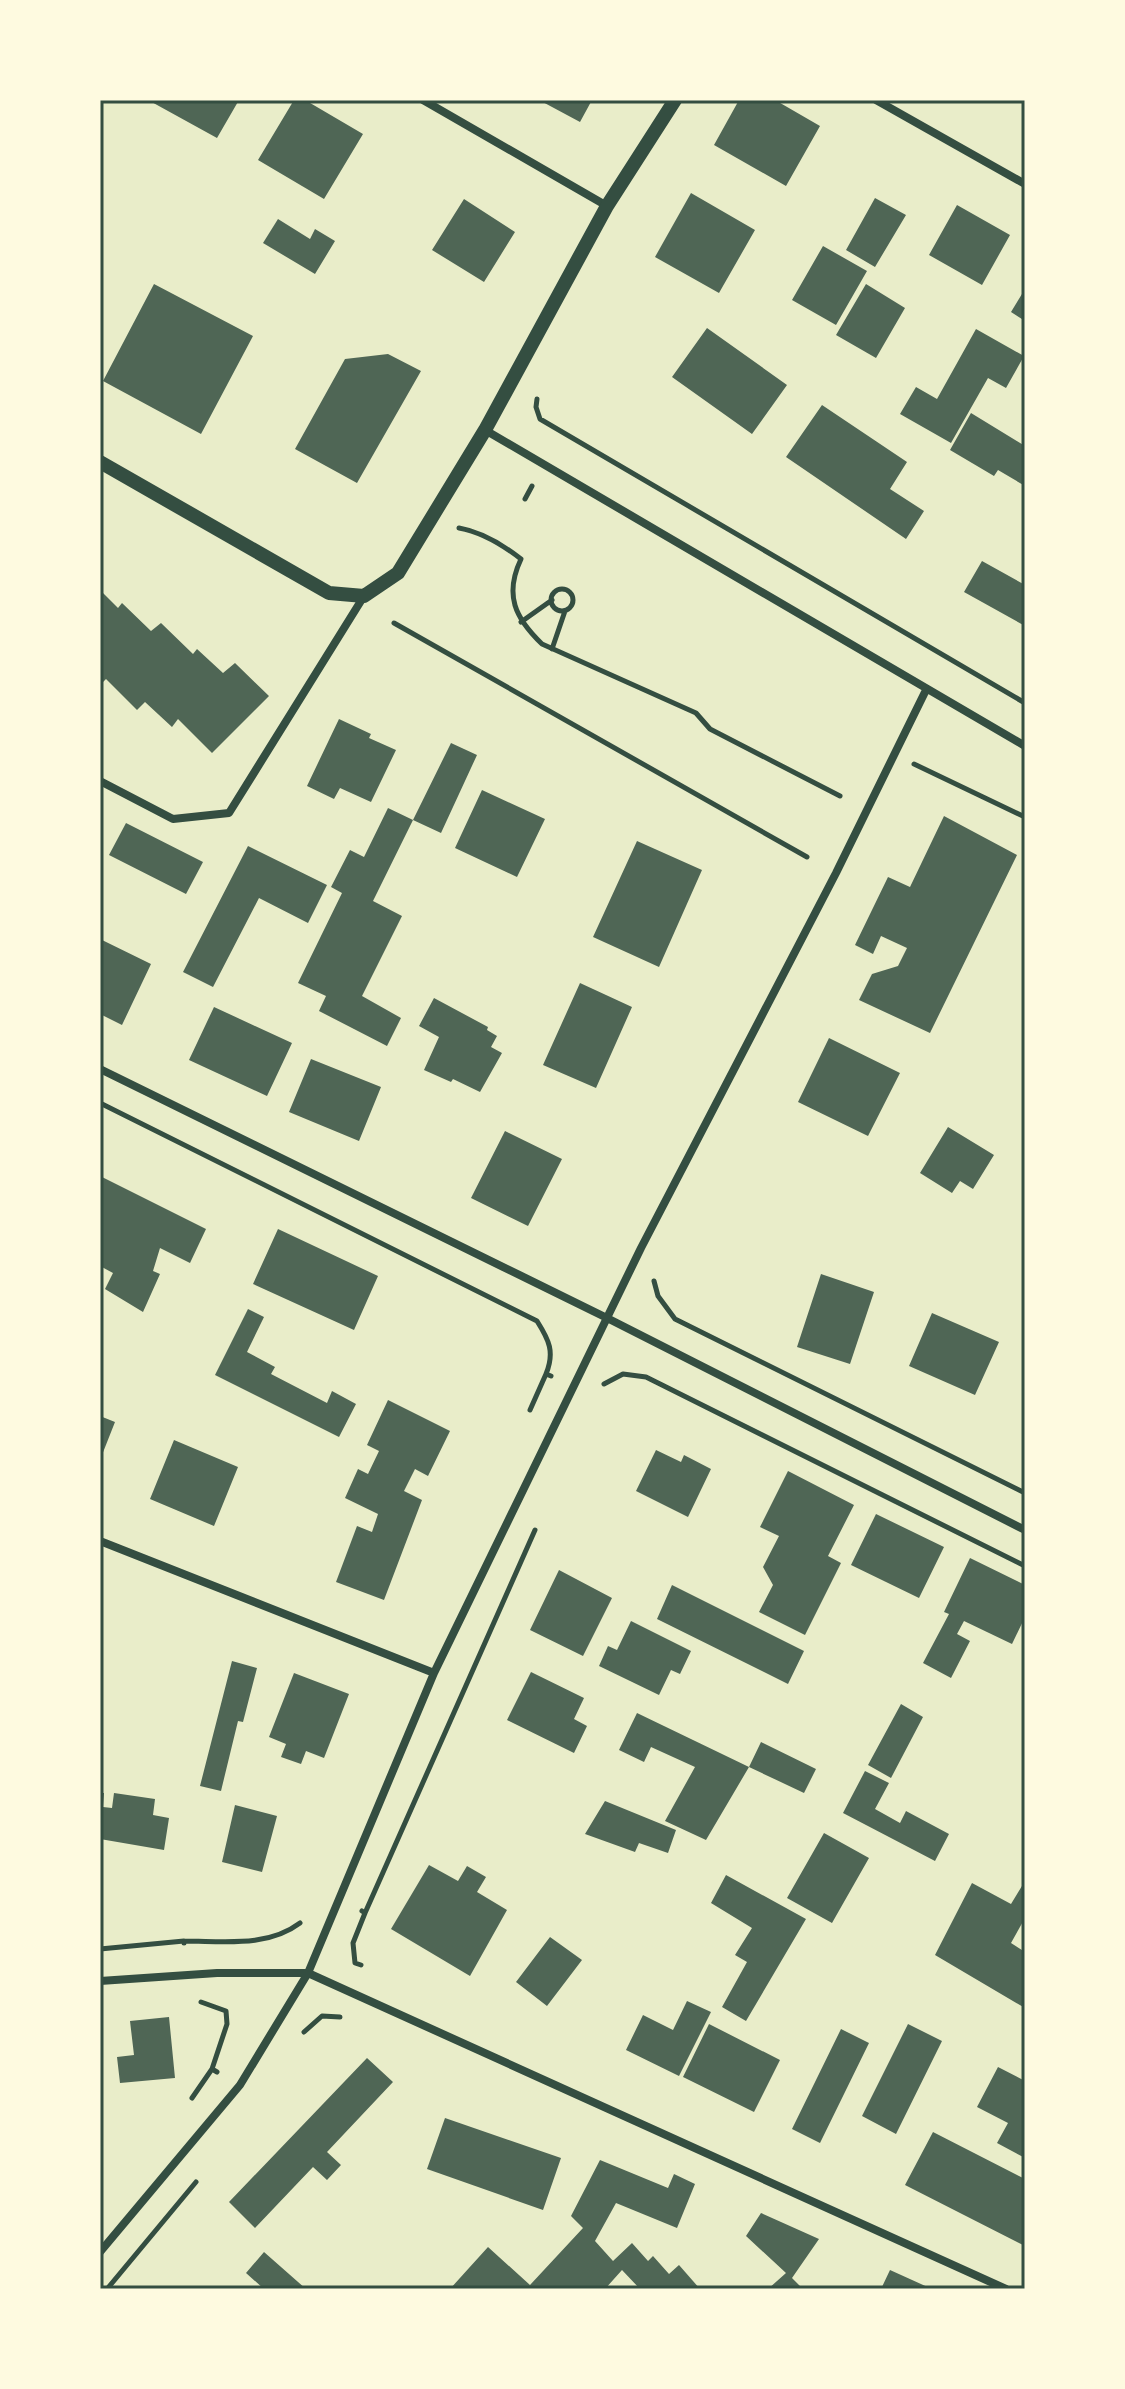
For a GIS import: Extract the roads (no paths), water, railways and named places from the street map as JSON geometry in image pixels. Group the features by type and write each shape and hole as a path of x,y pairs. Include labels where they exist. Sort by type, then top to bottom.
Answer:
{"street":[{"path":"423,100 607,206"},
{"path":"100,781 173,819 229,813 364,596 398,573 430,522 485,430 607,206 675,100"},
{"path":"876,100 1025,184"},
{"path":"485,430 1025,746"},
{"path":"100,462 329,593 364,596"},
{"path":"100,2252 240,2085 308,1973 434,1673 607,1318 926,690"},
{"path":"100,1069 607,1318 1025,1530"},
{"path":"100,1541 434,1673"},
{"path":"100,1981 217,1973 308,1973 1006,2289"}]}
